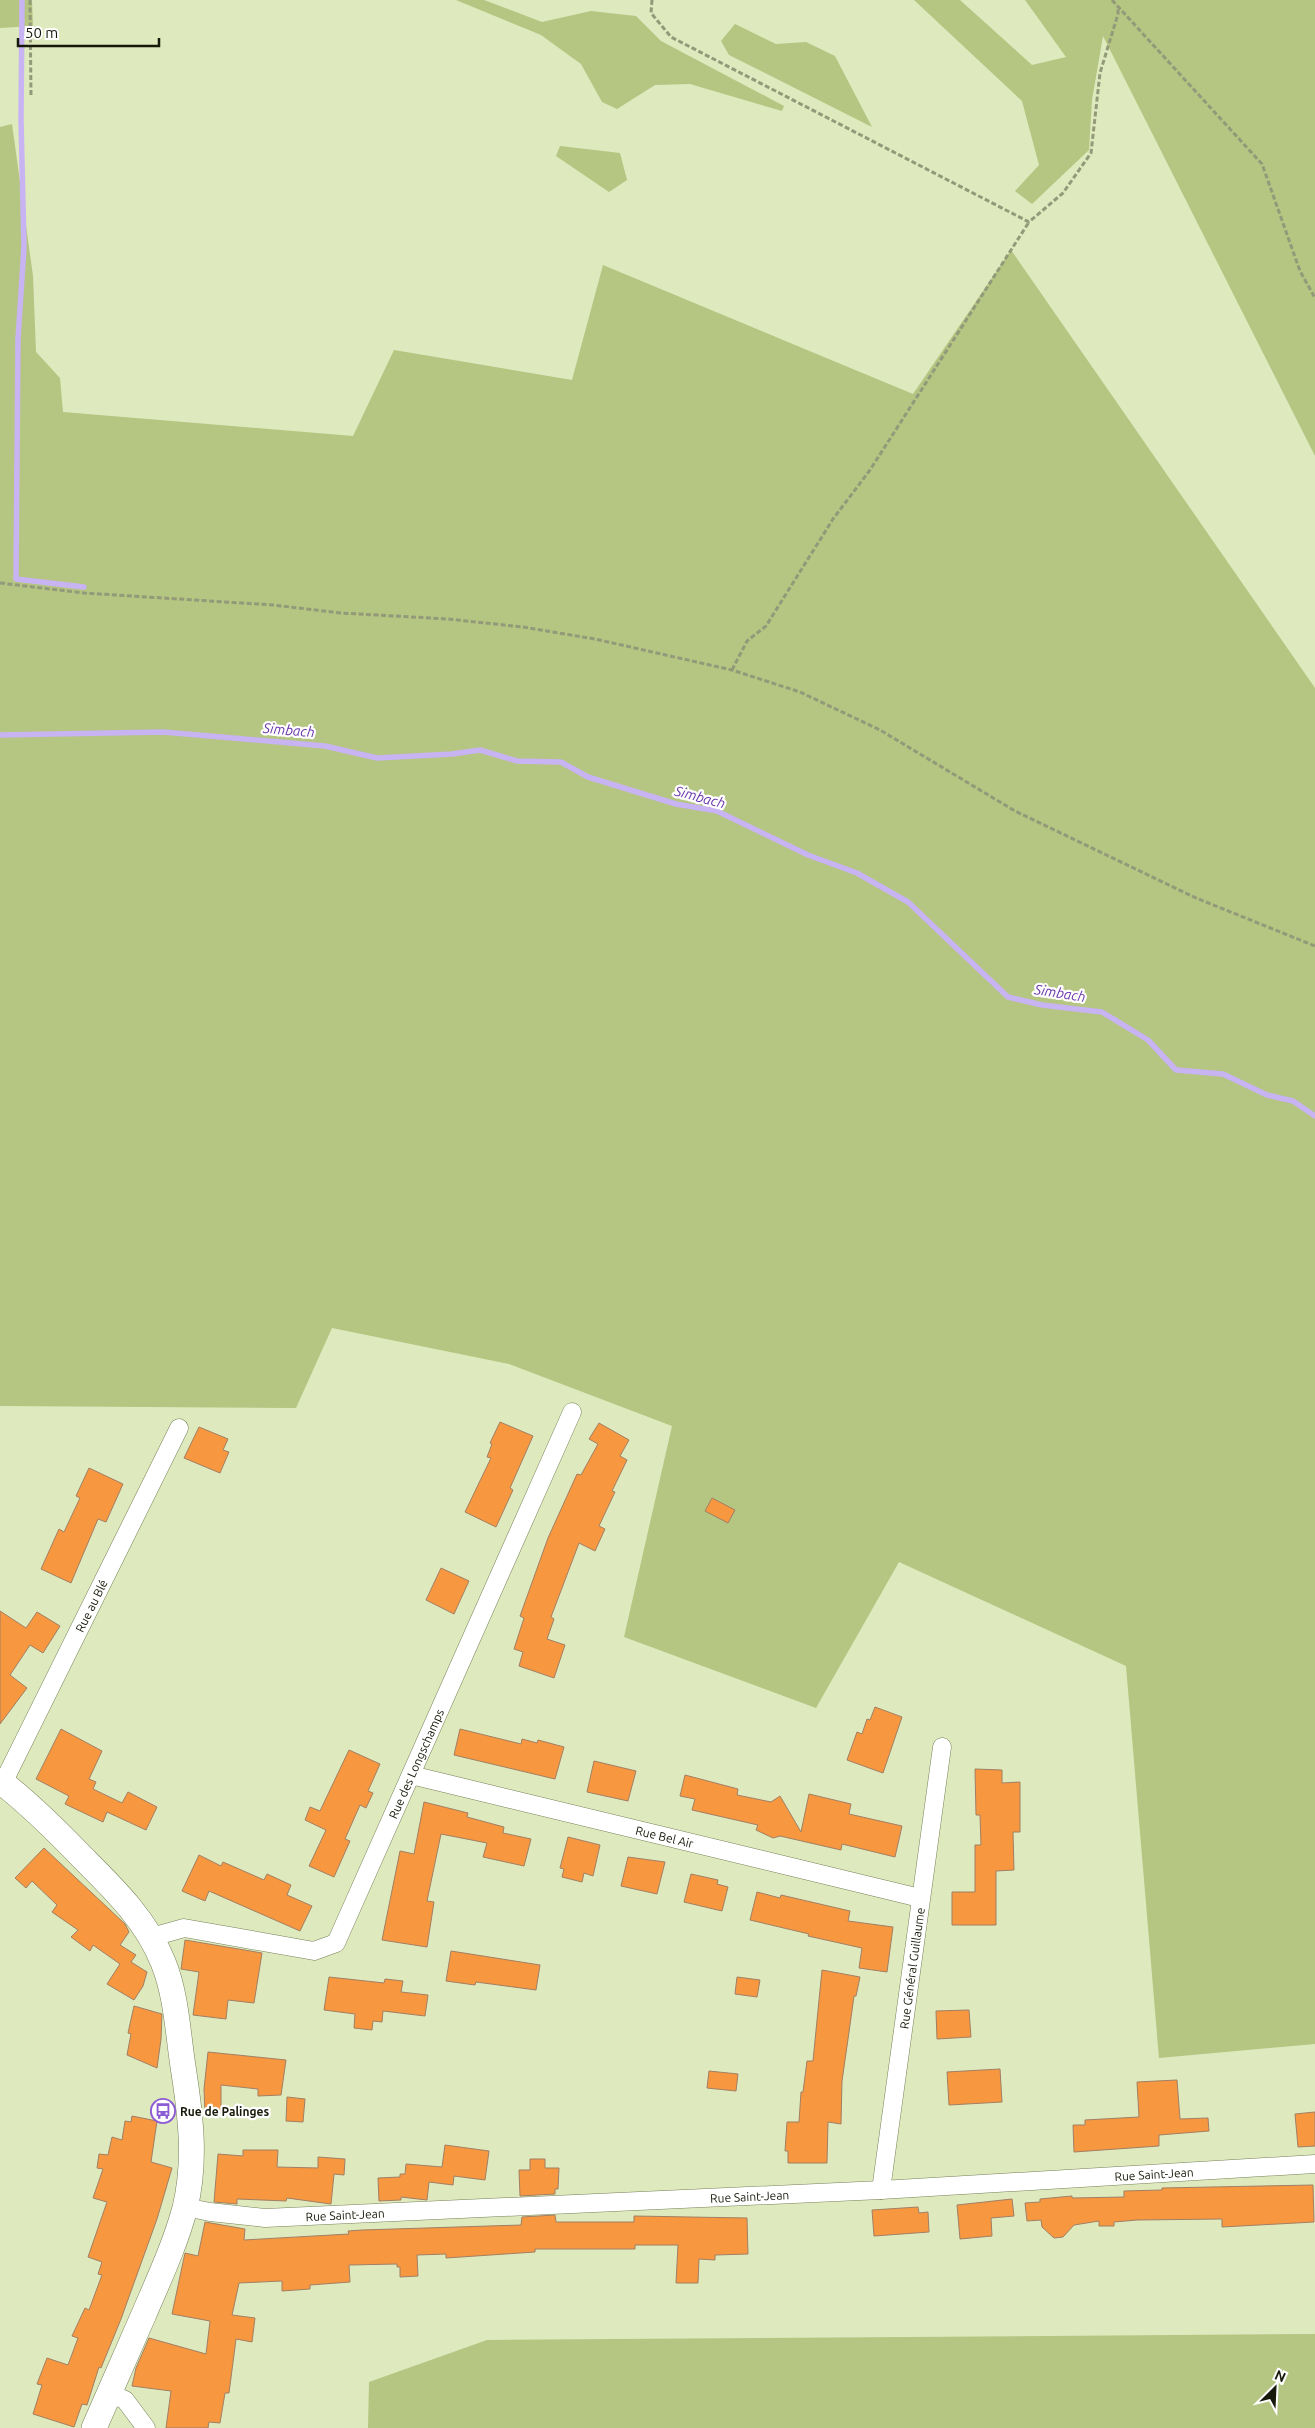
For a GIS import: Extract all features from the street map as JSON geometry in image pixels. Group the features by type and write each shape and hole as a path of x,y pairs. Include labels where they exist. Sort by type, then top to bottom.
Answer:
{"main road":[{"path":"1,1782 41,1815 110,1885 137,1915 152,1937 164,1964 172,1993 192,2128 192,2156 185,2207 169,2258 94,2428"}],"street":[{"name":"Rue des Longschamps","path":"152,1937 184,1928 314,1951 336,1943 572,1412"},
{"name":"Rue au Blé","path":"1,1782 178,1428"},
{"name":"Rue Général Guillaume","path":"881,2190 942,1747"},
{"name":"Rue Bel Air","path":"410,1775 920,1898"},
{"name":"Rue Saint-Jean","path":"185,2207 210,2212 265,2218 881,2190 1315,2164"},
{"path":"109,2393 125,2400 146,2428"}],"path":[{"path":"30,0 31,97"},
{"path":"652,0 651,13 671,37 805,108 941,175 1029,222"},
{"path":"1112,0 1262,164 1300,271 1315,298"},
{"path":"732,670 747,641 766,626 833,519 870,470 1029,222 1063,192 1090,153 1100,73 1118,14 1118,6"},
{"path":"0,583 84,593 273,605 341,613 448,619 523,627 595,639 732,670 800,692 880,730 1015,811 1196,898 1315,946"}],"green space":[{"path":"0,0 32,0 33,26 0,28"},
{"path":"456,0 484,0 542,22 591,11 636,16 661,41 784,106 782,111 690,84 655,85 617,109 602,102 581,64 541,35"},
{"path":"914,0 960,0 1032,65 1066,57 1025,0 1315,0 1315,456 1103,36 1092,100 1089,150 1032,204 1015,191 1039,165 1022,101"},
{"path":"735,24 776,44 806,42 835,56 872,127 729,55 721,41"},
{"path":"12,124 33,276 36,352 60,378 63,412 353,436 394,350 572,380 603,265 913,394 1011,250 1315,688 1315,2044 1159,2058 1126,1666 899,1562 816,1708 624,1637 672,1426 509,1364 332,1328 296,1408 0,1406 0,127"},
{"path":"560,146 620,153 627,180 609,192 556,156"},
{"path":"1315,2334 1315,2428 368,2428 369,2382 487,2340"}],"building":[{"path":"500,1422 533,1436 510,1488 513,1490 496,1527 465,1512 491,1458 487,1457 492,1444 490,1443"},
{"path":"599,1423 629,1440 620,1456 627,1460 612,1491 615,1492 599,1526 605,1529 595,1551 579,1543 551,1617 554,1619 547,1639 565,1645 554,1678 519,1666 523,1652 514,1649 524,1618 520,1616 548,1538 577,1474 581,1475 598,1444 589,1439"},
{"path":"199,1427 228,1439 223,1450 229,1452 220,1473 184,1458"},
{"path":"89,1468 123,1484 106,1522 98,1519 71,1583 41,1569 59,1529 64,1532 80,1498 76,1496"},
{"path":"712,1498 735,1510 728,1523 705,1511"},
{"path":"441,1568 469,1581 454,1614 426,1600"},
{"path":"0,1611 26,1628 37,1612 60,1626 43,1653 30,1645 10,1675 27,1688 0,1724"},
{"path":"875,1707 902,1717 883,1773 847,1760 857,1732 862,1734 867,1719 870,1720"},
{"path":"61,1729 102,1751 89,1779 96,1782 93,1789 122,1803 128,1792 157,1807 146,1830 107,1812 103,1822 65,1804 69,1796 36,1779"},
{"path":"460,1729 521,1744 522,1739 537,1743 538,1740 564,1747 555,1779 454,1755"},
{"path":"349,1750 380,1764 368,1791 373,1793 366,1808 360,1805 345,1839 350,1841 334,1877 309,1866 326,1830 305,1820 310,1807 320,1811"},
{"path":"594,1761 636,1771 628,1801 587,1792"},
{"path":"975,1769 1002,1770 1002,1783 1020,1782 1020,1832 1013,1832 1014,1870 996,1871 996,1925 952,1925 952,1892 975,1892 975,1845 981,1845 980,1815 976,1815"},
{"path":"685,1775 738,1789 737,1795 771,1802 780,1796 801,1832 809,1794 851,1804 849,1814 902,1826 895,1857 842,1844 841,1850 780,1836 773,1838 756,1830 758,1825 692,1810 695,1799 680,1796"},
{"path":"424,1802 468,1813 467,1817 504,1827 503,1833 531,1839 524,1866 483,1857 487,1843 441,1834 427,1901 434,1902 427,1947 382,1940 400,1851 414,1854"},
{"path":"568,1837 600,1845 593,1876 584,1873 582,1882 562,1877 564,1869 560,1868"},
{"path":"44,1848 125,1924 129,1932 120,1945 136,1955 131,1962 147,1972 143,1986 134,2000 107,1984 120,1964 93,1945 90,1951 71,1937 78,1930 52,1912 57,1905 32,1881 26,1888 15,1878"},
{"path":"199,1855 221,1866 223,1862 264,1880 267,1874 291,1885 287,1895 312,1906 300,1931 209,1891 205,1901 182,1891"},
{"path":"628,1857 665,1862 657,1894 621,1886"},
{"path":"691,1874 718,1880 717,1884 728,1887 722,1911 684,1902"},
{"path":"757,1892 780,1898 781,1895 850,1911 848,1921 893,1927 887,1972 859,1968 862,1948 750,1920"},
{"path":"185,1940 262,1953 254,2003 228,2000 226,2019 193,2015 199,1972 181,1969"},
{"path":"451,1951 540,1965 536,1990 476,1982 475,1985 446,1981"},
{"path":"822,1970 860,1977 856,1996 854,1996 842,2081 841,2124 828,2122 827,2163 788,2163 788,2151 785,2151 787,2122 799,2122 801,2092 803,2092 807,2061 813,2061"},
{"path":"329,1977 384,1983 385,1979 403,1981 401,1992 428,1995 425,2016 383,2011 382,2022 373,2021 372,2030 354,2028 355,2014 324,2010"},
{"path":"737,1977 760,1980 757,1997 735,1994"},
{"path":"134,2006 162,2014 157,2068 127,2055 131,2034 128,2033"},
{"path":"969,2010 971,2037 937,2039 936,2011"},
{"path":"208,2052 286,2060 281,2095 258,2096 258,2089 221,2085 221,2113 205,2114 204,2089"},
{"path":"1000,2069 1002,2102 949,2105 947,2072"},
{"path":"709,2071 738,2074 736,2091 707,2088"},
{"path":"1177,2080 1180,2119 1208,2118 1209,2131 1159,2135 1159,2146 1074,2152 1073,2125 1085,2125 1085,2120 1139,2117 1137,2082"},
{"path":"287,2097 305,2099 303,2122 286,2121"},
{"path":"1315,2112 1315,2146 1298,2147 1295,2114"},
{"path":"132,2116 157,2121 151,2162 172,2168 157,2219 121,2319 101,2368 99,2367 87,2405 82,2404 74,2427 33,2414 42,2385 37,2384 47,2358 68,2365 78,2338 72,2336 85,2308 89,2310 102,2275 98,2274 102,2262 88,2257 107,2202 93,2198 103,2169 97,2168 99,2154 108,2155 112,2137 122,2140 125,2121 131,2122"},
{"path":"445,2145 489,2151 485,2180 454,2176 453,2185 429,2182 427,2200 401,2197 401,2200 379,2201 378,2178 400,2177 400,2174 405,2174 406,2164 442,2167"},
{"path":"243,2150 278,2150 277,2167 318,2168 318,2157 345,2159 344,2175 334,2174 331,2204 287,2198 286,2201 237,2199 237,2204 214,2202 218,2154 243,2156"},
{"path":"530,2159 545,2159 545,2168 559,2168 558,2189 555,2189 555,2194 520,2196 519,2170 530,2170"},
{"path":"1313,2185 1314,2222 1222,2227 1222,2219 1137,2220 1114,2222 1114,2226 1099,2226 1099,2221 1074,2225 1063,2237 1054,2238 1042,2227 1041,2220 1027,2221 1025,2203 1040,2202 1040,2199 1072,2196 1072,2198 1124,2197 1124,2191 1162,2190 1162,2188"},
{"path":"1012,2199 1014,2216 991,2218 992,2236 960,2239 957,2205"},
{"path":"918,2207 919,2213 928,2212 929,2232 874,2236 872,2210"},
{"path":"555,2215 556,2222 634,2222 634,2216 747,2218 748,2254 715,2255 715,2260 699,2259 698,2283 676,2283 678,2245 635,2245 635,2249 535,2249 535,2252 446,2258 446,2254 417,2255 418,2276 400,2277 400,2267 397,2267 397,2264 349,2265 350,2282 310,2285 310,2289 282,2291 282,2281 239,2283 232,2315 255,2318 252,2342 236,2339 229,2393 225,2393 220,2423 209,2422 208,2428 166,2428 171,2391 132,2386 136,2368 149,2338 206,2354 210,2321 172,2314 185,2253 198,2256 205,2222 245,2229 244,2240 349,2234 348,2231 362,2230 521,2225 522,2217"}],"waterway":[{"path":"22,0 21,120 24,247 18,339 16,579 84,587"},
{"name":"Simbach","path":"0,735 163,732 325,746 377,758 452,754 480,750 517,761 561,762 588,777 676,804 717,811 808,855 857,873 908,902 1008,997 1042,1005 1102,1012 1148,1040 1176,1070 1223,1074 1267,1095 1293,1101 1315,1116"}],"place":[{"name":"Rue de Palinges","path":"163,2111"}]}
